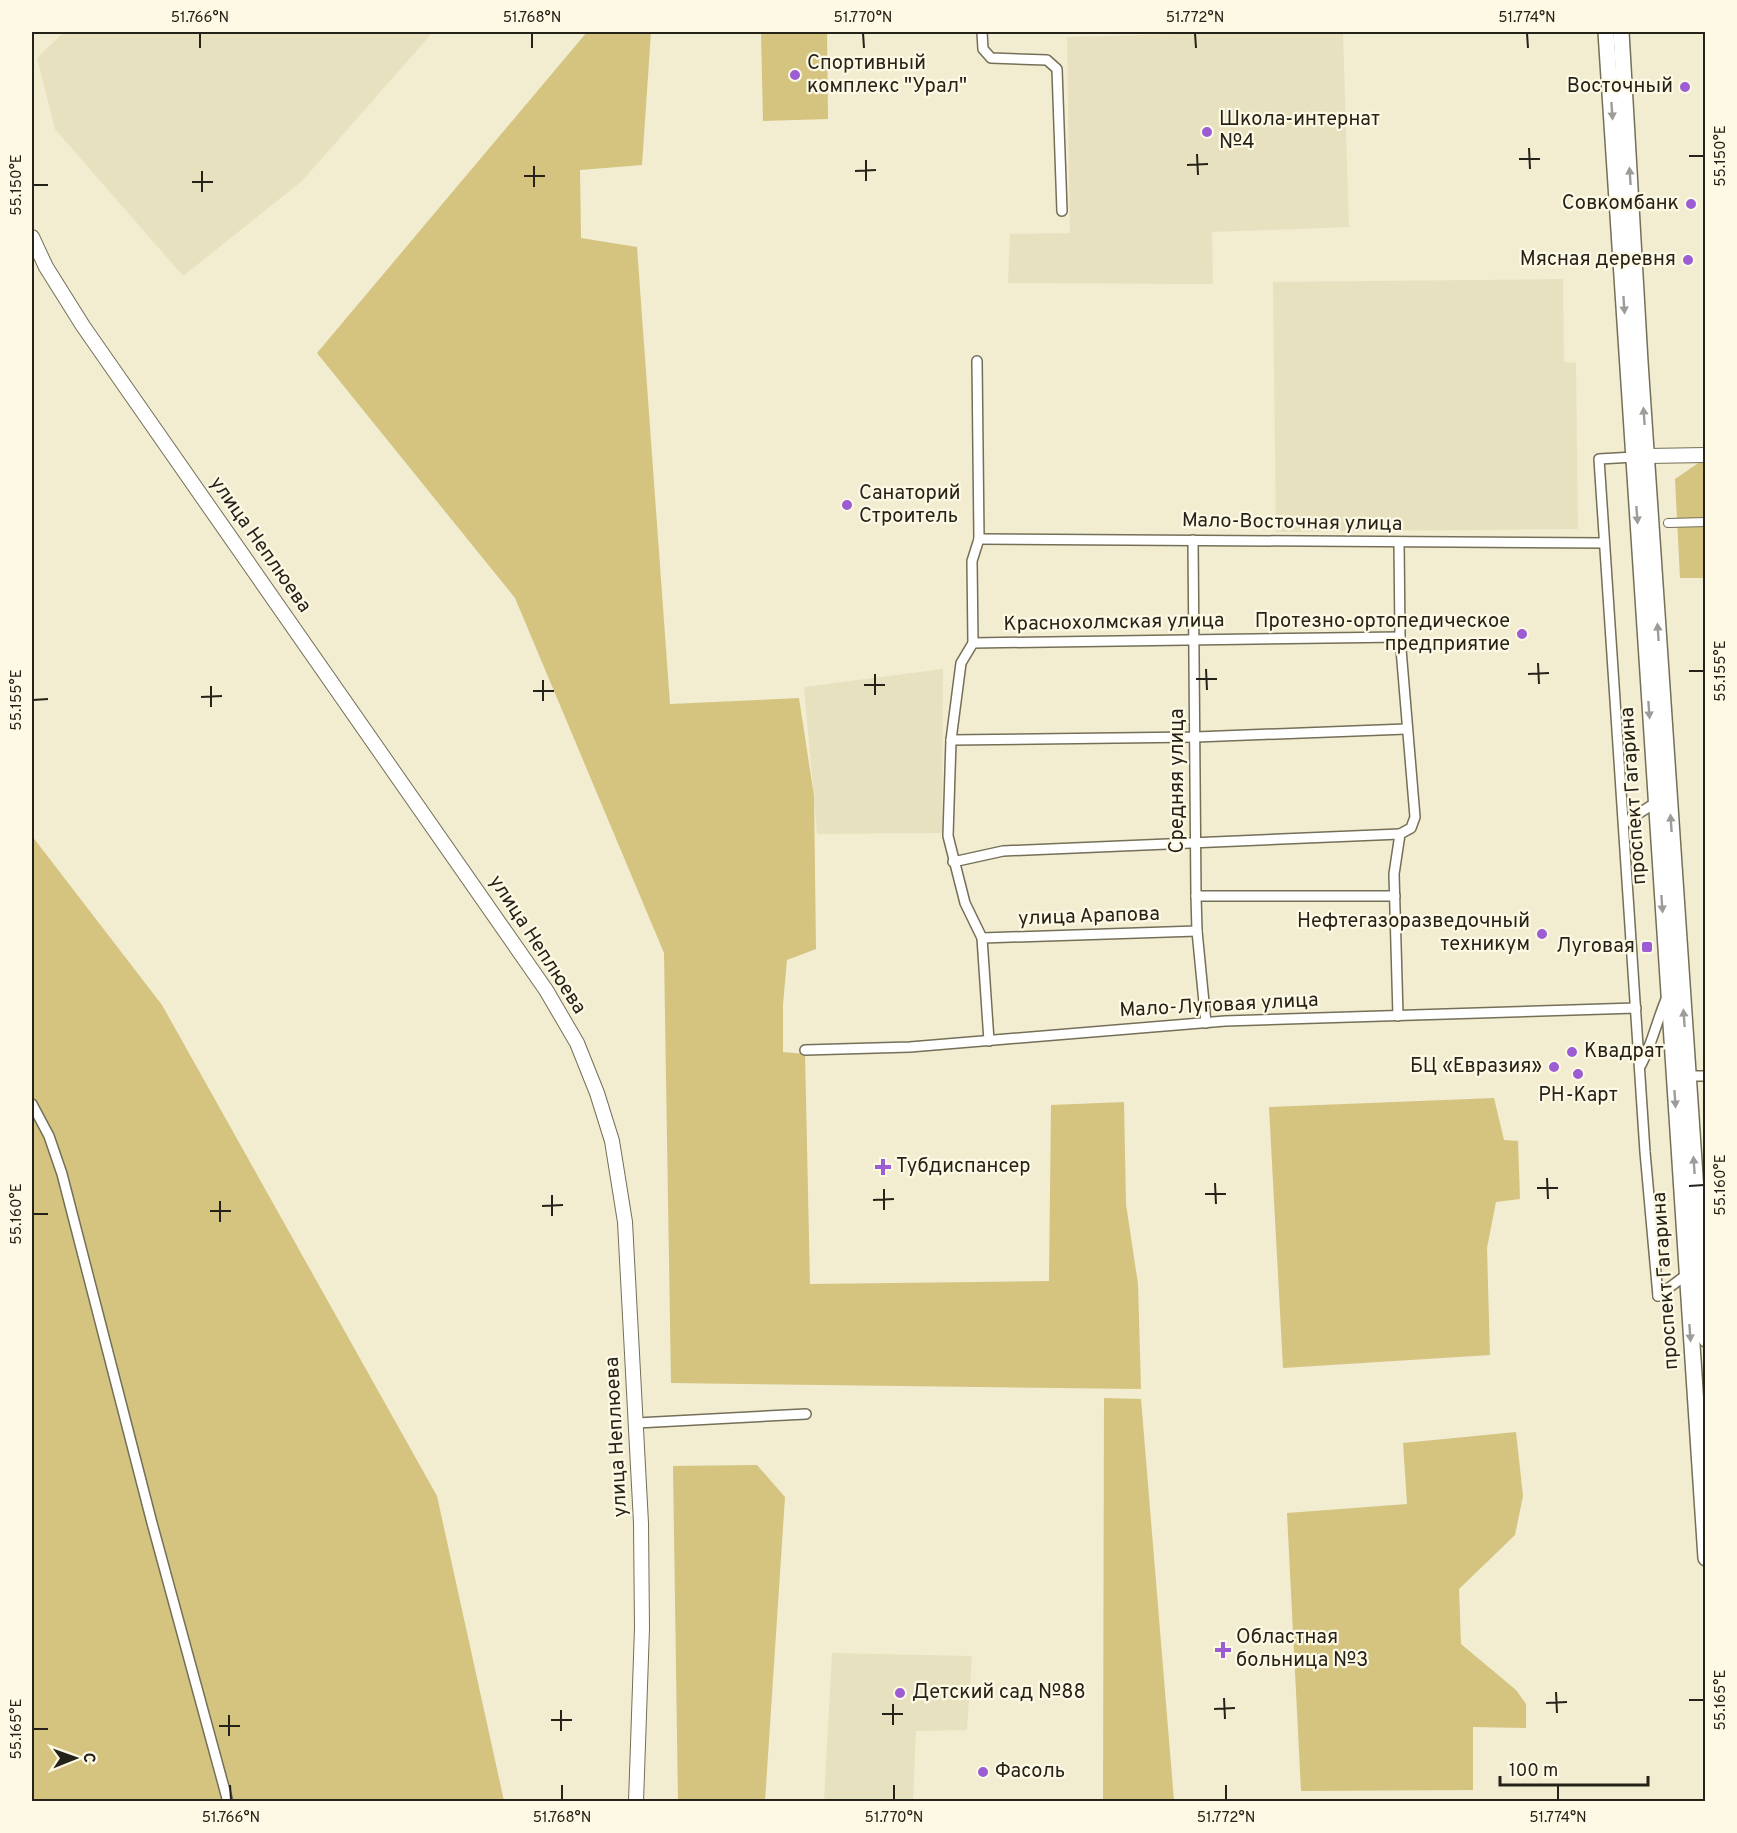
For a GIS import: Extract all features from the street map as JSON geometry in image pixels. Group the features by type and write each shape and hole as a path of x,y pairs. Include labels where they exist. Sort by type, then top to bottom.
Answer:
{"main road":[{"name":"проспект Гагарина","path":"1606,32 1688,1076 1706,1339"},
{"name":"проспект Гагарина","path":"1621,32 1655,803 1706,1558"},
{"name":"улица Неплюева","path":"32,237 46,267 83,326 502,925 546,990 577,1043 605,1118 622,1192 625,1222 641,1523 642,1617 636,1802"},
{"path":"1640,456 1706,455"}],"street":[{"path":"982,32 983,49 991,58 1047,60 1057,69 1062,211"},
{"path":"977,361 979,538 972,561 973,643 961,663 951,741 948,837 966,905 982,938 989,1041"},
{"path":"1640,456 1599,459 1650,1221 1658,1296 1686,1275"},
{"path":"1668,523 1706,522"},
{"name":"Мало-Восточная улица","path":"979,538 1604,543"},
{"name":"Средняя улица","path":"1193,540 1197,931 1206,1023"},
{"path":"953,862 1003,851 1400,834 1411,828 1415,817 1400,637 1399,542"},
{"name":"Краснохолмская улица","path":"973,643 1400,637"},
{"path":"951,741 1196,737 1406,729"},
{"path":"1624,823 1655,803"},
{"path":"1398,1016 1394,874 1400,834"},
{"path":"1197,896 1395,896"},
{"name":"улица Арапова","path":"982,938 1197,931"},
{"path":"1640,1068 1668,996"},
{"name":"Мало-Луговая улица","path":"805,1050 910,1047 1206,1023 1636,1008"},
{"path":"1688,1076 1706,1076"},
{"path":"32,1104 48,1136 62,1174 152,1523 228,1802"},
{"path":"637,1423 806,1414"}],"shaded area":[{"path":"64,32 433,32 302,181 183,276 55,129 37,58"},
{"path":"587,32 651,32 642,165 580,170 581,238 637,247 670,704 799,698 814,796 816,949 787,960 783,1004 783,1052 805,1054 810,1284 1049,1281 1051,1105 1124,1102 1126,1204 1138,1284 1141,1389 671,1383 664,953 515,598 317,353"},
{"name":"Спортивный комплекс \"Урал\"","path":"761,32 827,32 828,119 763,121"},
{"name":"Школа-интернат №4","path":"1179,32 1343,32 1349,227 1212,232 1213,284 1008,283 1010,234 1070,233 1067,37 1178,34"},
{"path":"1563,279 1564,362 1576,363 1578,529 1276,532 1273,282"},
{"path":"1700,462 1705,462 1705,578 1680,578 1675,479"},
{"path":"943,669 942,833 817,834 804,687"},
{"path":"32,836 162,1005 437,1496 504,1801 32,1801"},
{"path":"1494,1098 1504,1140 1518,1141 1520,1199 1496,1202 1487,1248 1490,1355 1283,1368 1269,1107"},
{"path":"1104,1398 1141,1399 1174,1801 1103,1801"},
{"path":"1516,1432 1523,1496 1515,1535 1459,1589 1461,1644 1516,1690 1526,1704 1526,1728 1473,1727 1473,1790 1301,1791 1287,1513 1407,1504 1403,1443"},
{"path":"757,1465 785,1497 765,1801 678,1801 673,1466"},
{"name":"Детский сад №88","path":"832,1653 972,1656 967,1730 916,1731 913,1801 824,1801"}],"place":[{"name":"Спортивный комплекс \"Урал\"","path":"795,75"},
{"name":"Восточный","path":"1685,87"},
{"name":"Школа-интернат №4","path":"1207,132"},
{"name":"Совкомбанк","path":"1691,204"},
{"name":"Мясная деревня","path":"1688,260"},
{"name":"Санаторий Строитель","path":"847,505"},
{"name":"Протезно-ортопедическое предприятие","path":"1522,634"},
{"name":"Нефтегазоразведочный техникум","path":"1542,934"},
{"name":"Луговая","path":"1647,947"},
{"name":"Квадрат","path":"1572,1052"},
{"name":"БЦ «Евразия»","path":"1554,1067"},
{"name":"РН-Карт","path":"1578,1074"},
{"name":"Тубдиспансер","path":"883,1167"},
{"name":"Областная больница №3","path":"1223,1650"},
{"name":"Детский сад №88","path":"900,1693"},
{"name":"Фасоль","path":"983,1772"}]}
